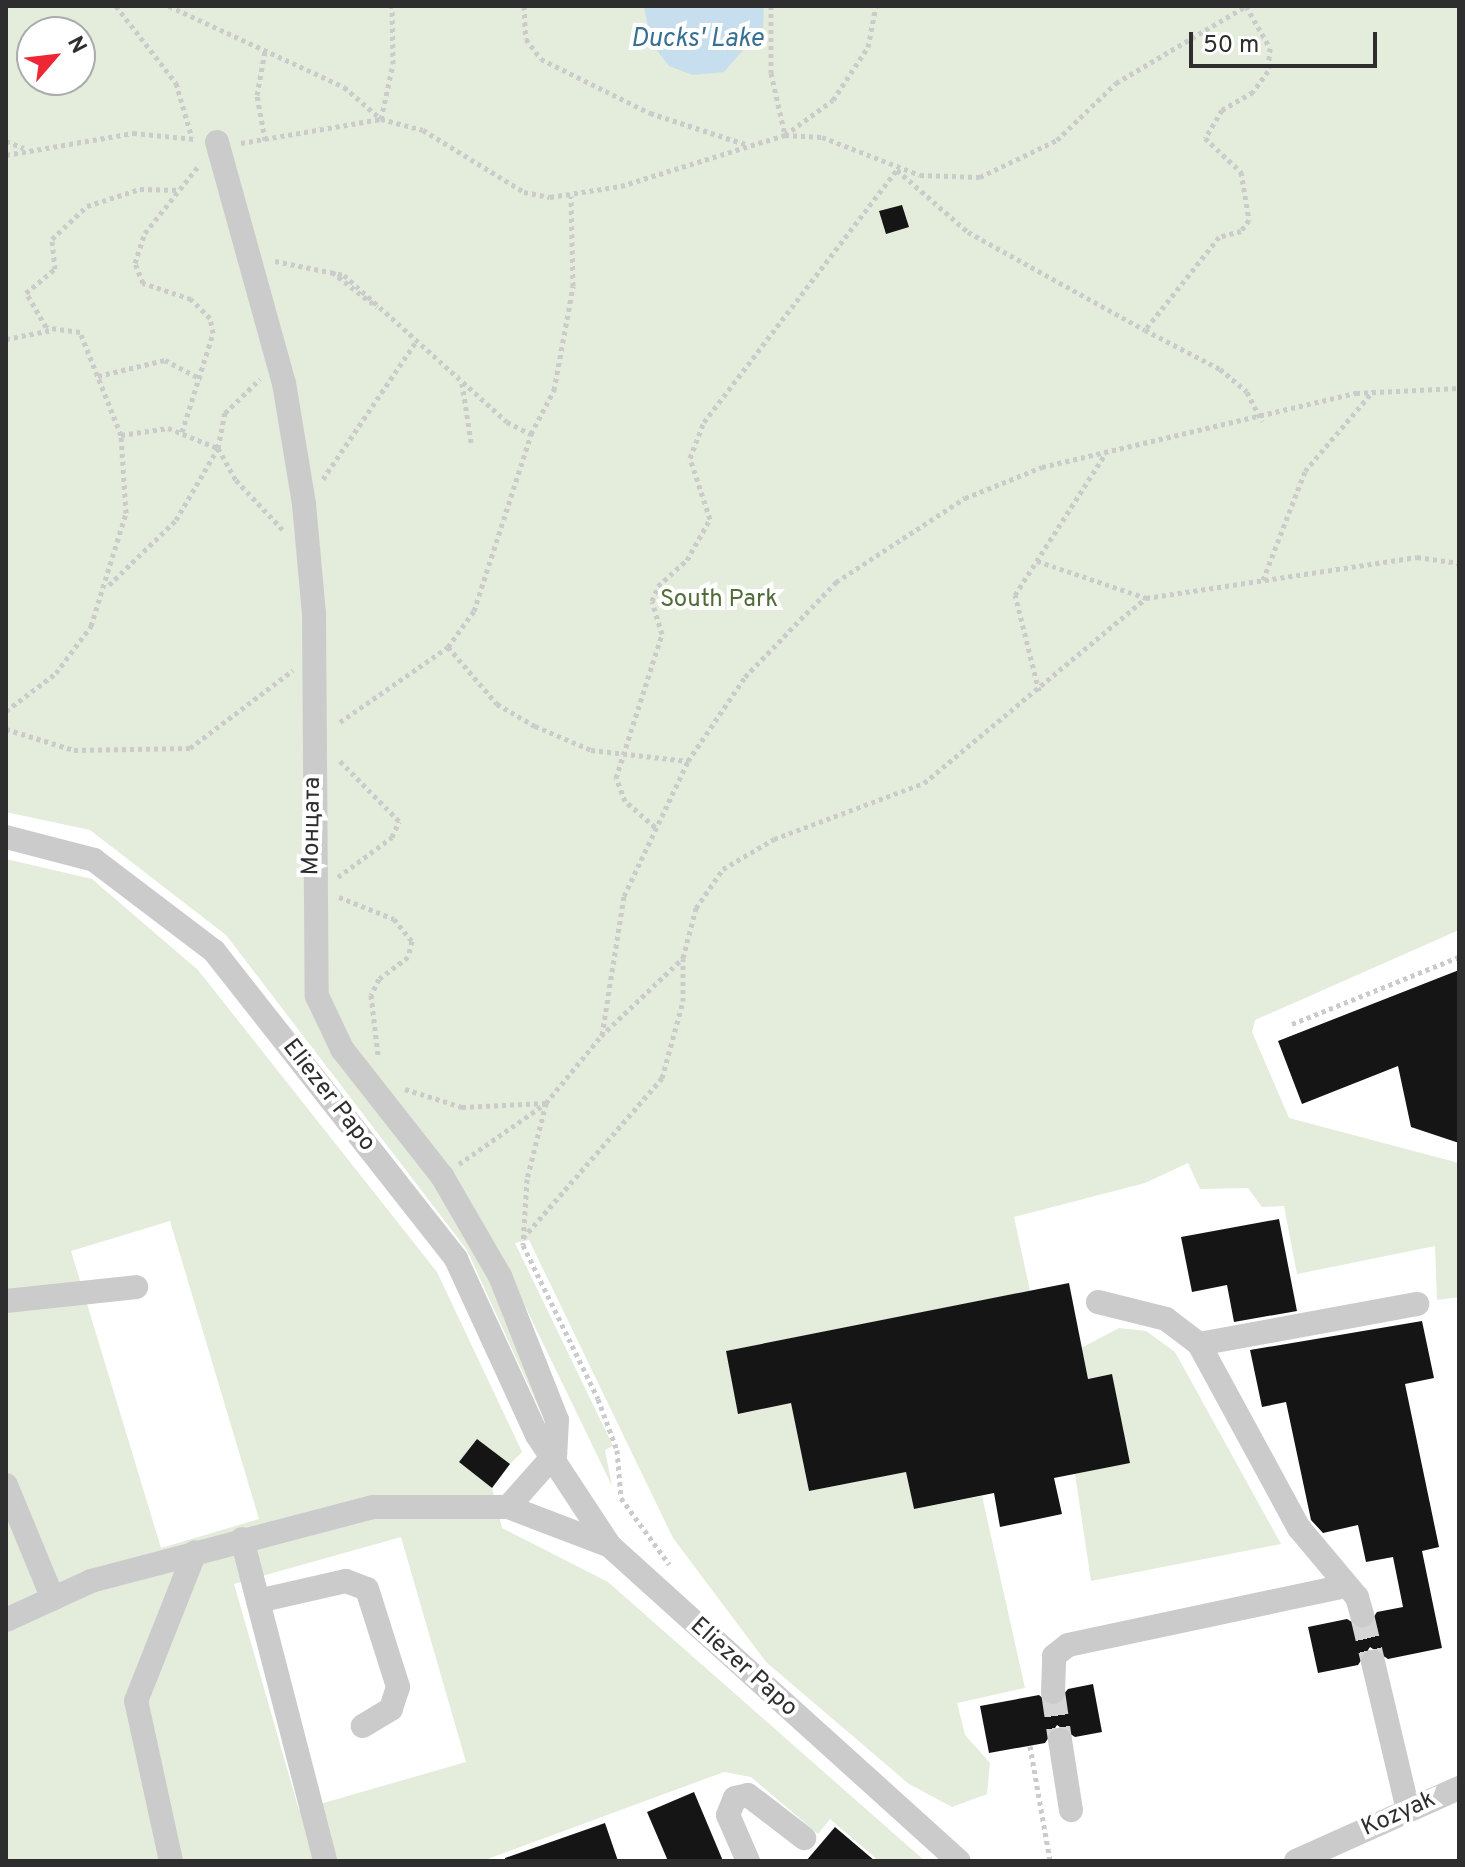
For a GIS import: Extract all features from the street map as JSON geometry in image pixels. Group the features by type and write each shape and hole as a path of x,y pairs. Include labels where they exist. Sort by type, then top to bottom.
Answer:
{"street":[{"name":"Монцата","path":"217,142 278,362 304,504 314,662 324,743 314,955 323,1017 442,1176 500,1276 541,1372 557,1420 555,1454"},
{"name":"Eliezer Papo","path":"6,837 94,860 163,905 214,951 456,1259 537,1435 555,1454 610,1546 959,1861"},
{"path":"6,1301 136,1287"},
{"path":"1098,1302 1166,1319 1199,1344 1299,1528 1346,1586 1362,1615"},
{"path":"1199,1344 1417,1304"},
{"path":"508,1507 555,1454"},
{"path":"6,1485 53,1599"},
{"path":"6,1620 53,1599 195,1552 373,1507 508,1507 610,1546"},
{"path":"242,1539 325,1861"},
{"path":"171,1861 136,1701 195,1552"},
{"path":"258,1601 346,1581 367,1589 398,1687 391,1709 363,1726"},
{"path":"1053,1692 1054,1656 1068,1645 1346,1586"},
{"path":"1373,1662 1408,1810"},
{"path":"1060,1740 1071,1810"},
{"name":"Kozyak","path":"1296,1861 1459,1788"},
{"path":"748,1861 728,1815 735,1798 748,1795 804,1838"}],"path":[{"path":"116,6 176,83 192,138"},
{"path":"169,6 344,87 381,119"},
{"path":"381,119 393,64 392,6"},
{"path":"524,6 526,39 541,59 650,113 750,146"},
{"path":"771,6 771,73 785,135"},
{"path":"6,155 26,149 133,133 217,142 265,140 381,119 423,130 524,192 571,196 785,135 833,100 868,47 876,6"},
{"path":"897,170 980,177 1018,164 1057,140 1126,76 1246,6 1270,48 1268,71 1253,92 1222,110 1205,138 1241,172 1249,220 1241,231 1219,237 1145,330"},
{"path":"265,51 257,95 265,140"},
{"path":"785,135 822,137 897,170 968,232 1220,369 1247,392 1262,421"},
{"path":"6,141 26,149"},
{"path":"182,432 201,379 210,318 191,299 143,283 135,263 145,233 217,142"},
{"path":"655,827 625,801 616,778 662,634 652,601 704,538 710,519 690,458 704,422 897,170"},
{"path":"53,330 26,298 55,269 52,239 109,195 180,190"},
{"path":"381,1063 371,995 379,979 408,957 412,941 394,919 347,903 334,883 392,837 399,821 324,743 351,710 448,647 474,611 531,434 554,390 573,286 571,196"},
{"path":"250,259 344,275 462,382 531,434"},
{"path":"6,339 53,330 80,332 121,435 126,513 107,587 76,650 6,711"},
{"path":"304,504 417,340"},
{"path":"98,376 165,360 201,379"},
{"path":"107,587 176,520 218,448 225,413 278,362"},
{"path":"462,382 471,442"},
{"path":"601,1036 624,896 688,761 785,632 900,534 1042,467 1262,421 1374,390 1459,388"},
{"path":"1263,580 1305,471 1374,390"},
{"path":"121,435 152,436 154,427 182,432 218,448 236,480 307,553"},
{"path":"1039,691 1015,595 1105,454"},
{"path":"1037,561 1146,598 1417,557 1459,563"},
{"path":"522,1238 662,1078 683,1001 683,958 696,908 723,869 774,839 924,783 1039,691 1146,598"},
{"path":"448,647 497,704 591,750 688,761"},
{"path":"6,729 74,750 190,748 255,705 278,679 314,662"},
{"path":"1292,1024 1459,957"},
{"path":"442,1176 546,1103 601,1036 683,958"},
{"path":"395,1081 436,1104 546,1103"},
{"path":"546,1103 527,1179 522,1238 614,1439 621,1498 676,1572"},
{"path":"1030,1746 1050,1861"}],"green space":[{"name":"South Park","path":"6,6 1459,6 1459,930 1255,1020 1252,1032 1289,1118 1459,1163 1459,1297 1437,1300 1435,1246 1297,1274 1284,1206 1262,1207 1248,1188 1200,1189 1188,1163 1145,1183 1014,1217 1030,1291 726,1351 739,1414 791,1403 809,1491 906,1472 914,1509 982,1496 1025,1688 957,1703 965,1735 990,1763 987,1794 952,1807 909,1784 766,1662 673,1538 529,1240 515,1243 613,1446 605,1450 612,1486 496,1246 547,1426 467,1250 226,935 90,830 6,812"},
{"path":"6,859 92,879 198,970 437,1272 522,1452 510,1464 477,1439 459,1462 492,1488 502,1528 608,1582 925,1861 879,1861 830,1819 818,1834 751,1777 724,1772 482,1861 6,1861","holes":["170,1221 259,1519 161,1548 71,1251","401,1537 466,1762 299,1810 234,1584"]},
{"path":"1119,1328 1146,1331 1175,1352 1281,1544 1091,1581 1075,1474 1130,1462 1112,1374 1064,1383 1081,1348"}],"water":[{"name":"Ducks' Lake","path":"644,6 764,6 763,27 724,72 693,75 669,66 651,43"}],"building":[{"path":"902,205 909,227 886,234 879,211"},
{"path":"1459,970 1459,1143 1411,1127 1398,1066 1302,1104 1278,1041"},
{"path":"1279,1219 1297,1311 1234,1322 1227,1285 1192,1292 1181,1237"},
{"path":"1069,1283 1088,1379 1112,1374 1130,1463 1054,1478 1062,1514 1000,1527 994,1493 914,1509 906,1472 809,1491 791,1403 738,1414 726,1351"},
{"path":"1422,1321 1434,1378 1405,1384 1439,1547 1422,1551 1442,1648 1388,1659 1370,1647 1358,1665 1318,1673 1308,1627 1347,1619 1365,1630 1377,1612 1403,1607 1393,1557 1366,1562 1358,1525 1323,1533 1311,1520 1286,1402 1262,1407 1250,1350"},
{"path":"477,1439 510,1464 492,1488 459,1462"},
{"path":"1093,1684 1102,1732 1075,1737 1057,1725 1045,1743 989,1753 980,1706 1039,1695 1053,1707 1068,1689"},
{"path":"694,1792 723,1861 668,1861 647,1812"},
{"path":"605,1823 618,1861 505,1861 505,1858"},
{"path":"835,1827 875,1861 806,1861"}],"tunnel":[{"path":"1362,1615 1373,1662"},
{"path":"1053,1692 1060,1740"}]}
